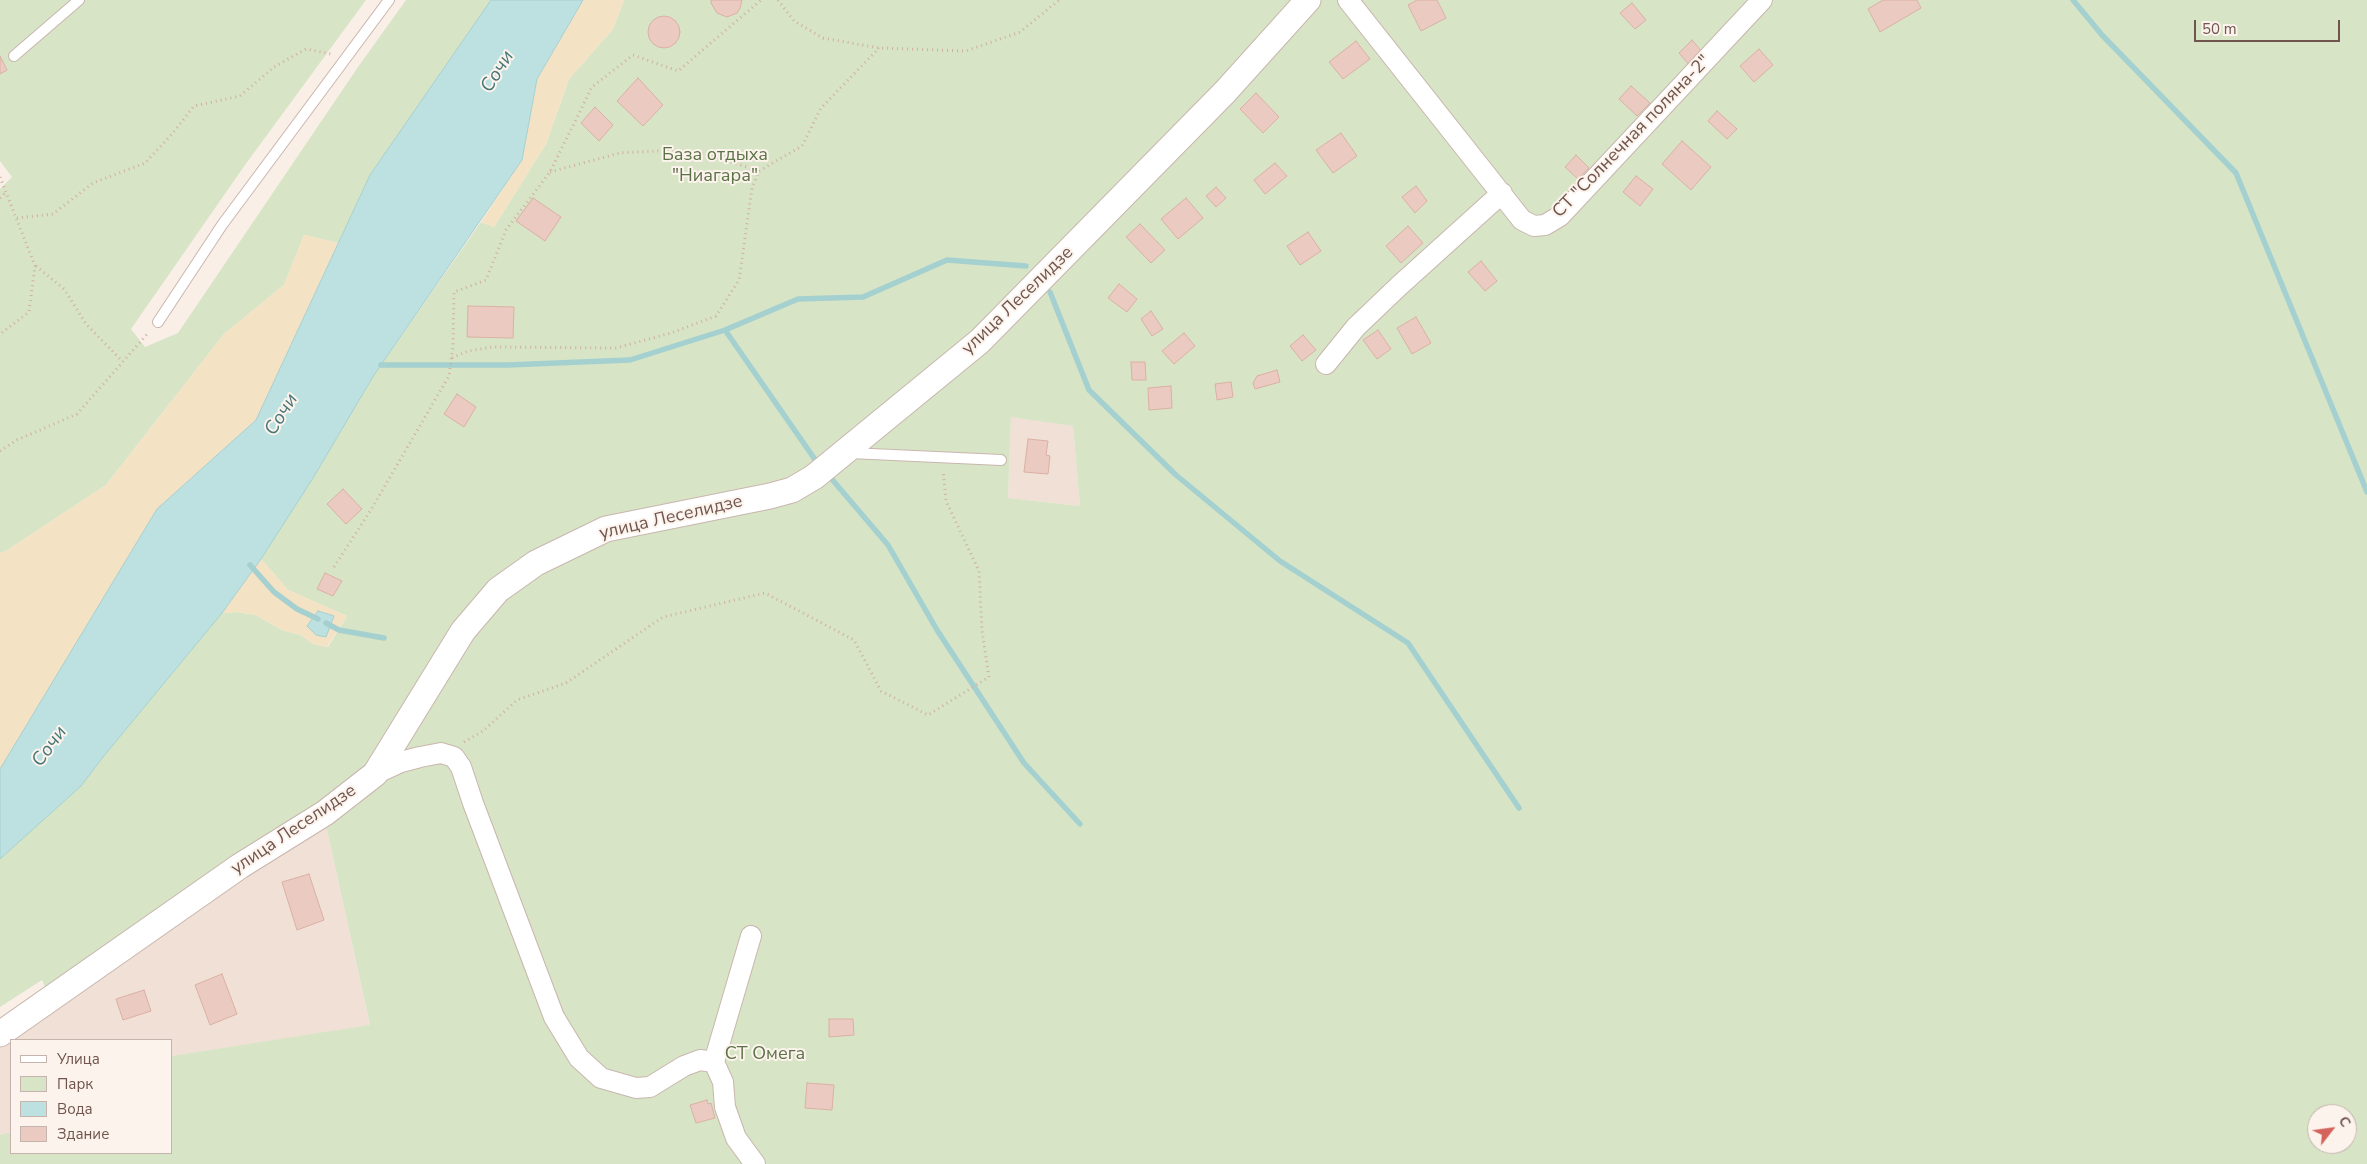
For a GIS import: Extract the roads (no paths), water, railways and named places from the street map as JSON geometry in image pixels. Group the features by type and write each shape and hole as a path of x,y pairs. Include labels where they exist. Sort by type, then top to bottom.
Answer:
{"street":[{"name":"улица Леселидзе","path":"0,1034 240,866 325,813 375,774 463,631 498,590 536,563 606,529 792,490 814,477 980,341 1225,92 1308,0"},
{"name":"СТ \"Солнечная поляна-2\"","path":"1348,0 1522,220 1534,226 1545,225 1560,216 1762,0"},
{"path":"1326,364 1356,327 1502,193"},
{"path":"375,774 401,762 441,753 454,756 461,767 554,1016 579,1058 601,1078 636,1088 650,1087 684,1066 700,1060 714,1062"},
{"path":"751,936 714,1062 723,1082 725,1108 736,1138 755,1164"}],"lane":[{"path":"14,56 79,0"},
{"path":"158,322 222,225 389,0"},
{"path":"844,453 1001,460"}],"water":[{"name":"Сочи","path":"491,0 583,0 537,79 522,160 374,375 313,478 261,559 222,613 81,786 0,859 0,769 157,509 256,420 370,175"},
{"path":"318,611 334,616 326,637 316,635 307,626"}],"waterway":[{"path":"2073,0 2102,35 2236,173 2367,492"},
{"path":"381,365 508,365 630,360 725,330 798,299 863,297 947,260 1026,266"},
{"path":"1050,292 1089,390 1176,475 1280,561 1408,643 1519,808"},
{"path":"725,330 816,461"},
{"path":"830,477 888,545 937,630 1024,763 1080,824"},
{"path":"250,565 274,592 297,609 318,619"},
{"path":"326,623 339,630 384,638"}],"park label":[{"name":"База отдыха \"Ниагара\"","path":"715,166"},
{"name":"СТ Омега","path":"765,1055"}]}
